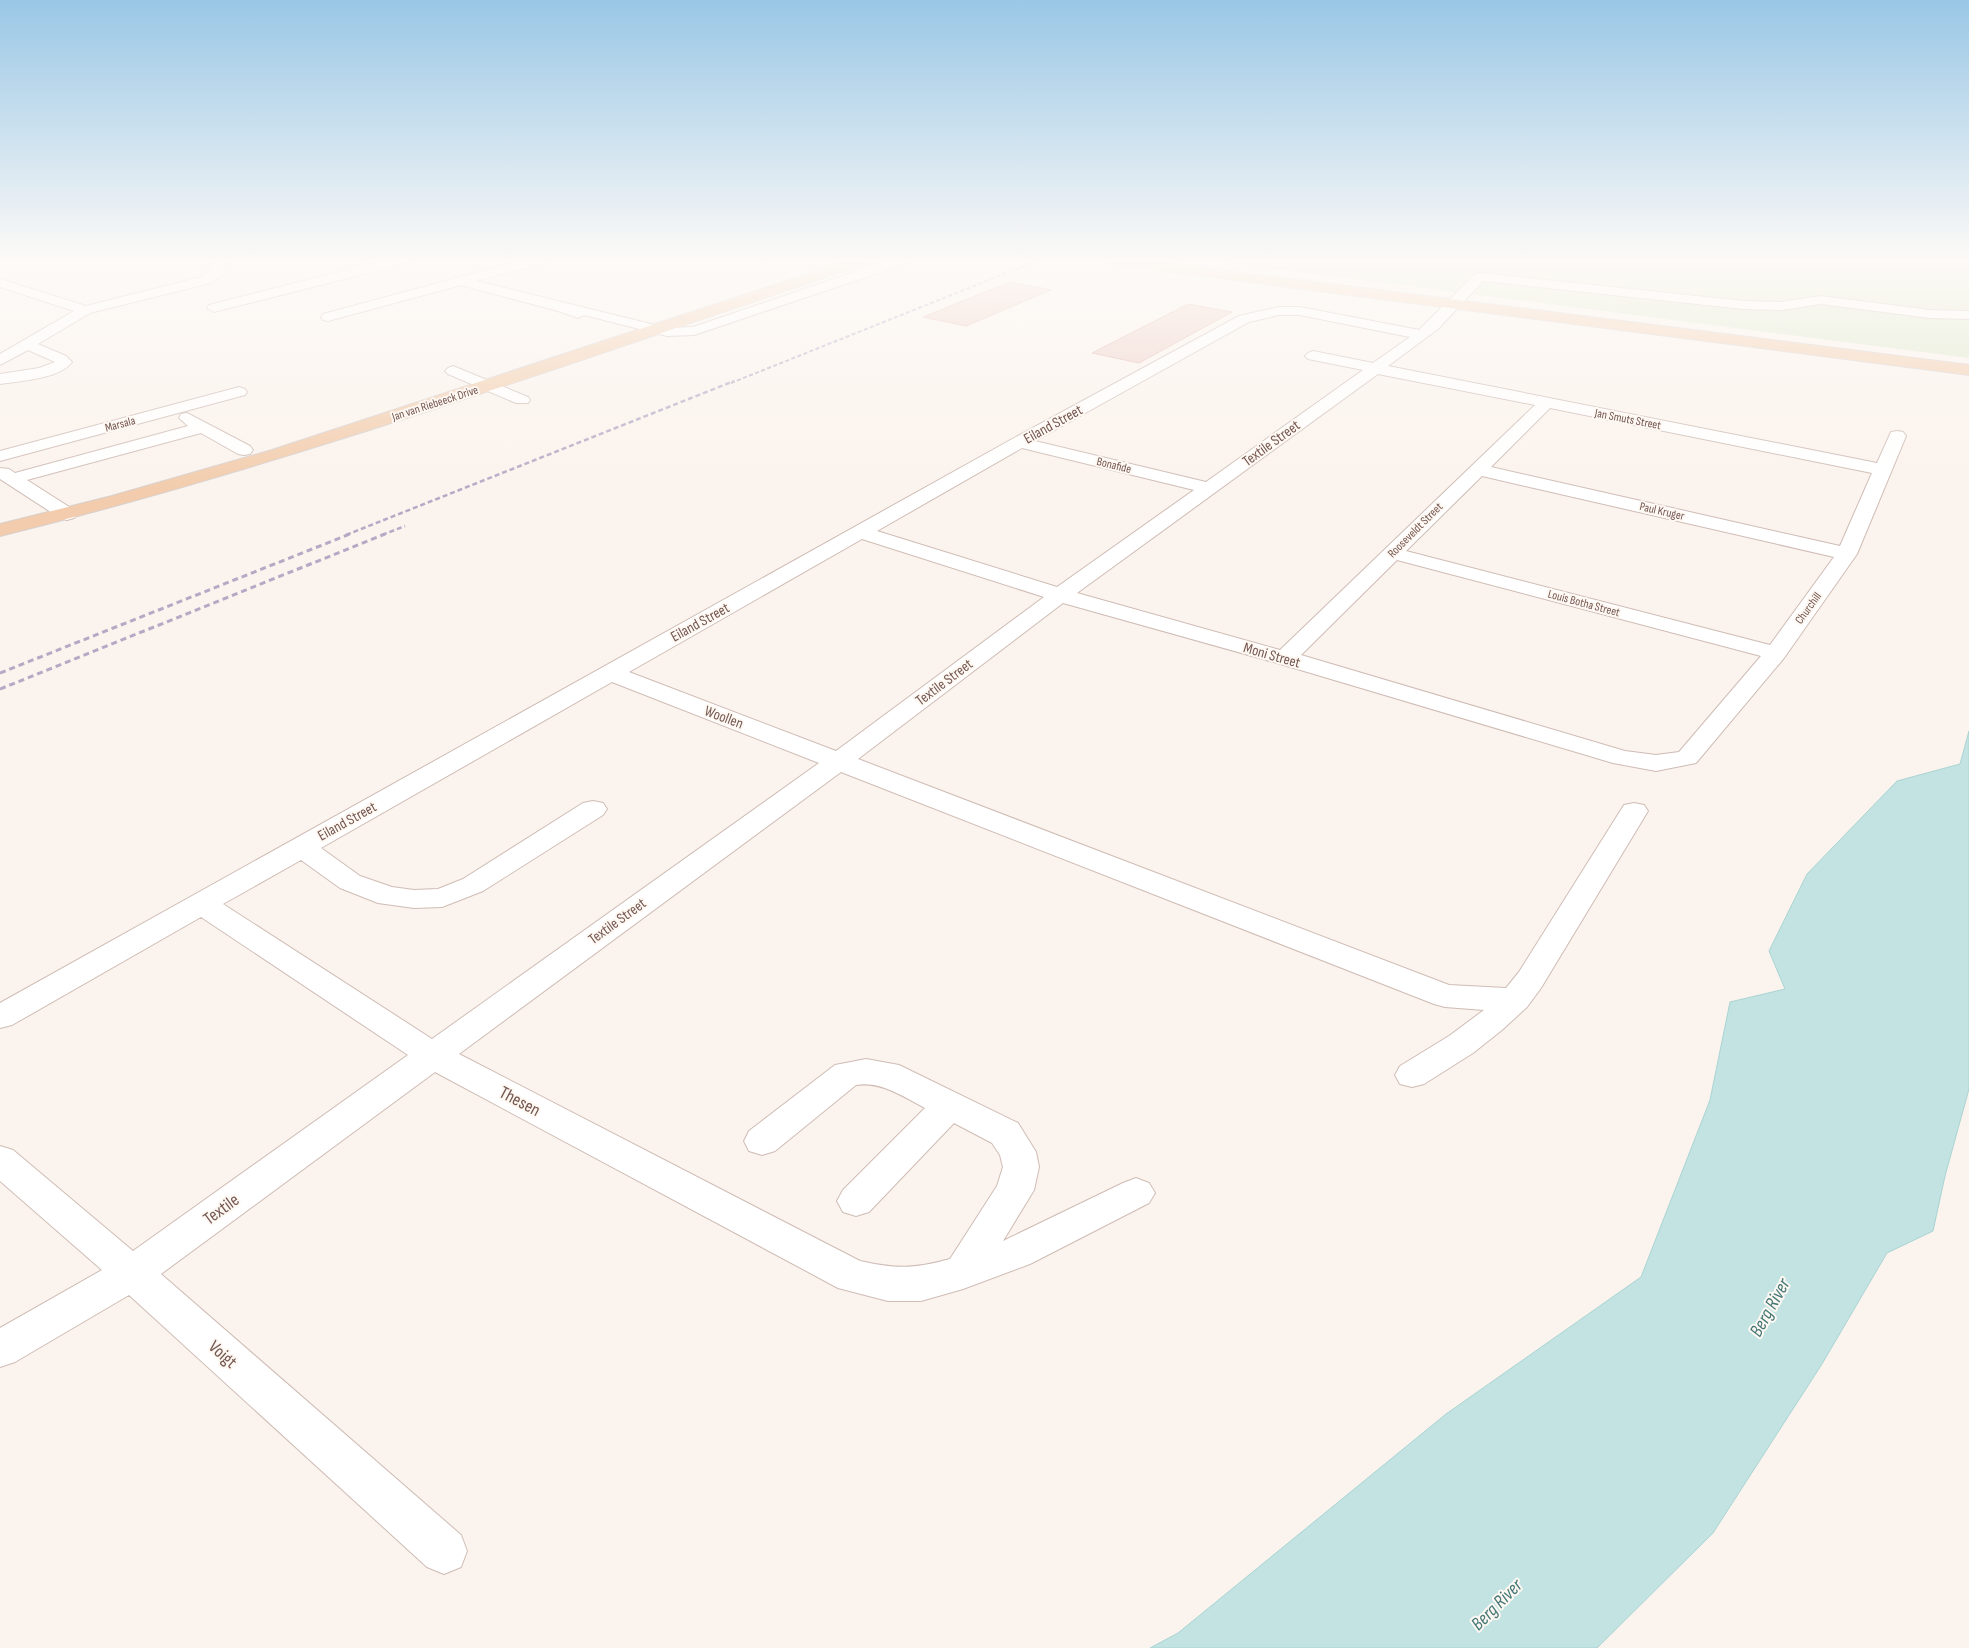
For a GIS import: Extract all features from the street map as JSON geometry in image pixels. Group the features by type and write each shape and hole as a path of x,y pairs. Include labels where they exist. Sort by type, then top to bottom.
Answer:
{"main road":[{"name":"Jan van Riebeeck Drive","path":"0,514 196,465 594,337"},
{"name":"Jan van Riebeeck Drive","path":"0,530 67,514 246,464 634,337"},
{"path":"1699,337 1969,370"}],"street":[{"path":"0,360 39,337"},
{"name":"Eiland Street","path":"0,1017 1020,442 1211,337"},
{"name":"Textile Street","path":"432,1054 838,762 1060,595 1419,337"},
{"path":"0,379 50,369 60,366 64,362 27,344"},
{"name":"Jan Smuts Street","path":"1313,356 1882,470"},
{"path":"452,371 522,400"},
{"name":"Marsala","path":"0,456 239,392"},
{"name":"Rooseveldt Street","path":"1285,658 1546,403"},
{"path":"173,409 244,450"},
{"path":"6,475 202,427"},
{"name":"Churchill","path":"1687,758 1776,653 1847,554 1897,436"},
{"name":"Bonafide","path":"1020,442 1209,488"},
{"name":"Paul Kruger","path":"1477,469 1847,554"},
{"path":"6,475 67,514"},
{"name":"Moni Street","path":"860,532 1060,595 1285,658 1622,758 1656,763 1687,758"},
{"name":"Louis Botha Street","path":"1392,553 1776,653"},
{"name":"Woollen","path":"610,673 1445,996 1481,999 1516,998"},
{"path":"301,847 350,882 388,896 414,899 442,898 473,885 593,809"},
{"path":"1412,1075 1459,1048 1499,1017 1516,998 1530,980 1634,811"},
{"name":"Thesen","path":"201,904 432,1054 852,1276 888,1284 921,1284 1016,1253 1136,1193"},
{"name":"Textile","path":"0,1349 132,1274 432,1054"},
{"path":"762,1141 848,1074 866,1071 886,1074 1005,1133 1018,1152 1021,1167 1015,1190 962,1272"},
{"path":"856,1201 949,1106"},
{"name":"Voigt","path":"0,1160 132,1274 444,1551"}],"green space":[{"path":"1805,337 1969,337 1969,358"}],"water":[{"name":"Berg River","path":"1969,731 1969,1089 1945,1176 1933,1231 1887,1253 1822,1364 1713,1533 1597,1648 1150,1648 1178,1633 1446,1414 1641,1277 1710,1100 1730,1002 1785,989 1769,951 1807,874 1897,781 1960,764"}],"building":[{"path":"1124,337 1187,337 1139,363 1092,353"}],"railway":[{"path":"731,383 846,337"},
{"path":"346,535 734,381"},
{"path":"382,535 405,526"},
{"path":"0,673 350,534"},
{"path":"0,689 385,534"}]}
